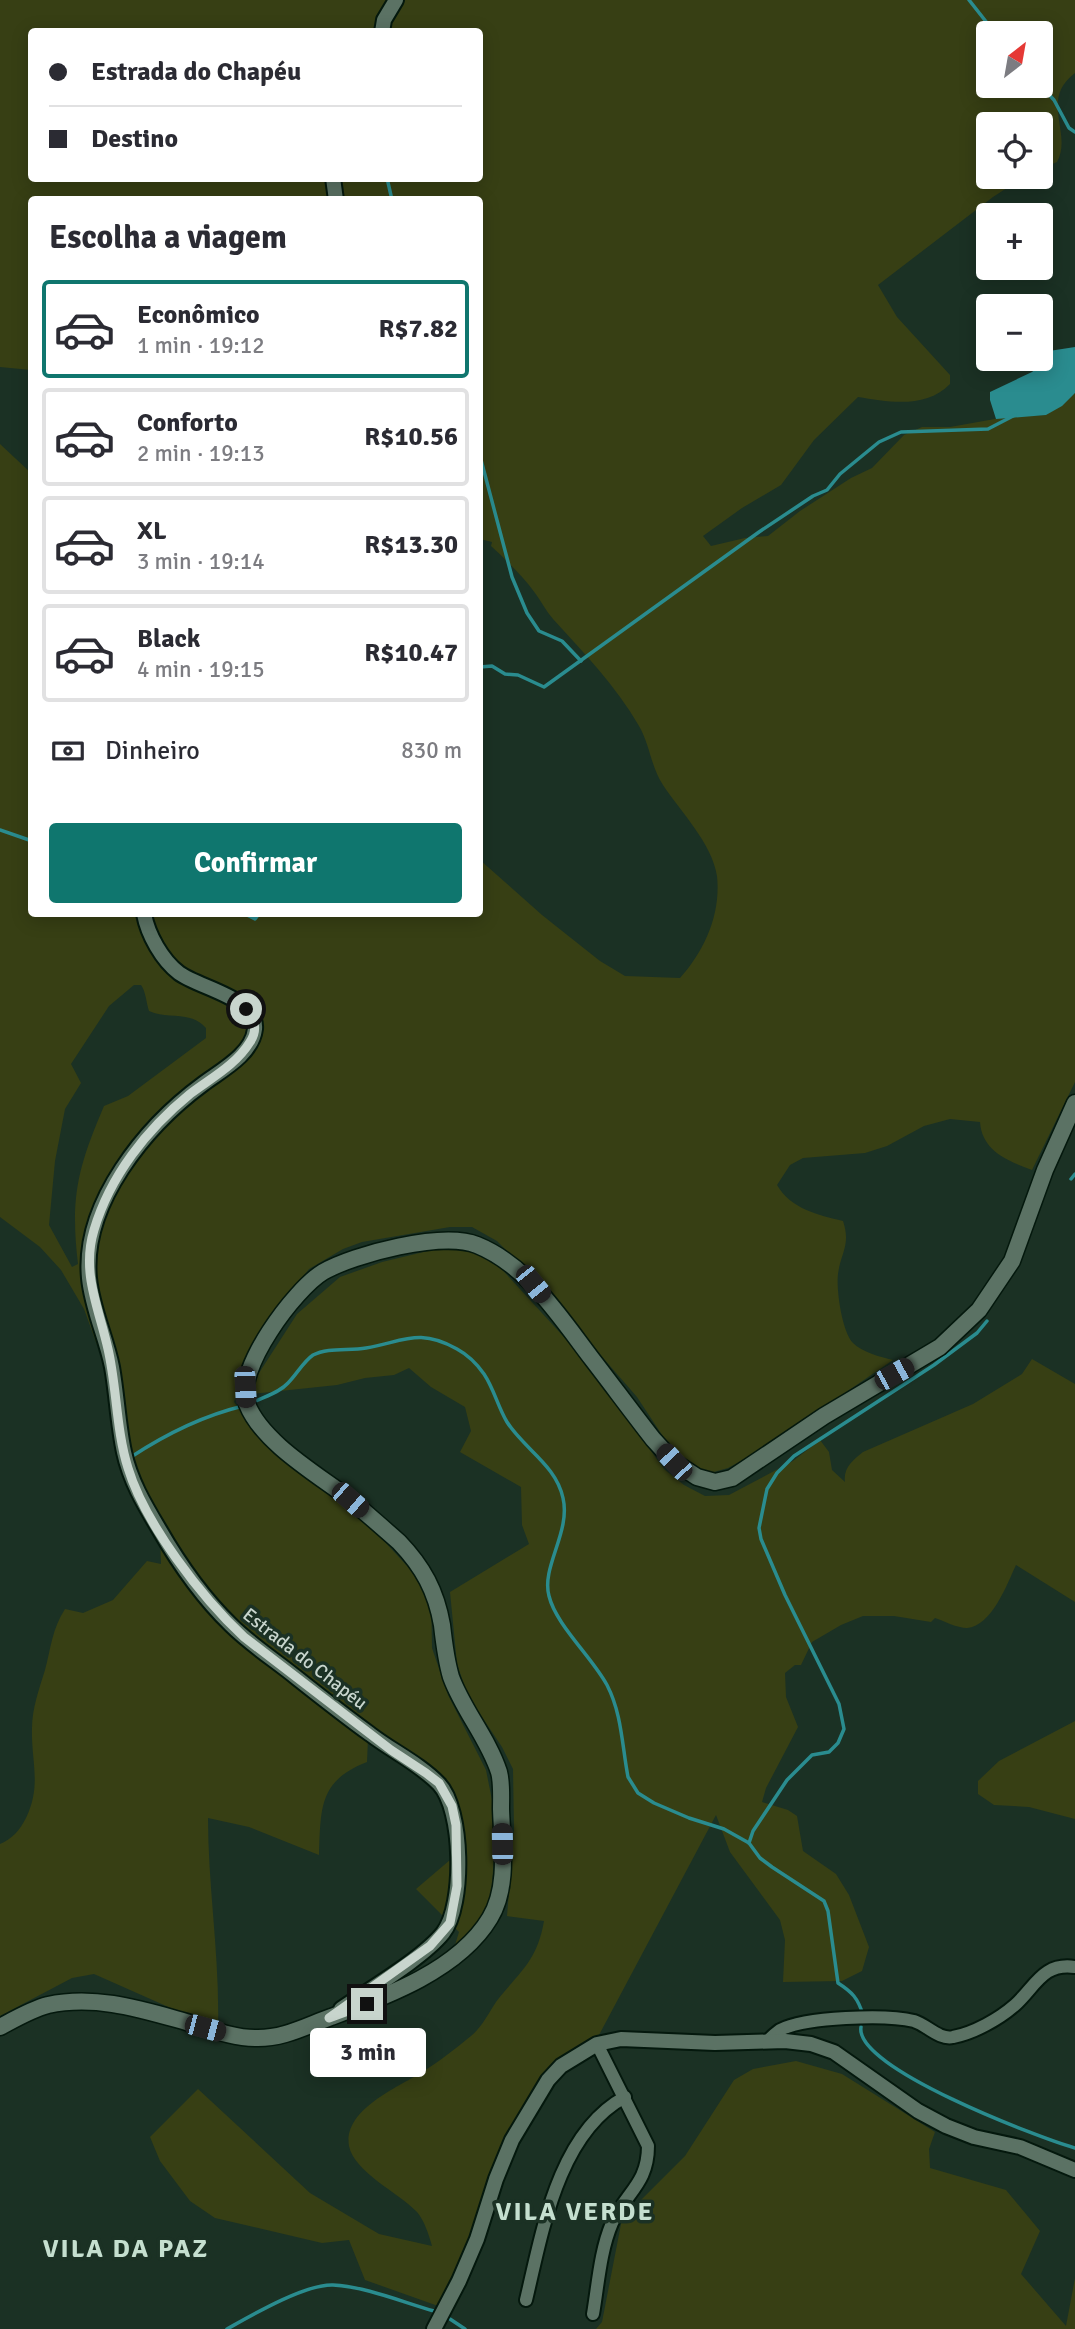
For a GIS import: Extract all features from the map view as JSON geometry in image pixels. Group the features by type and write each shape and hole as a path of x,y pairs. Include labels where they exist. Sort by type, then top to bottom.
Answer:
{"main road":[{"path":"0,2027 47,2006 84,2000 123,2006 254,2038 292,2033 413,1983 447,1961 483,1929 496,1906 501,1883 499,1774 452,1680 430,1582 417,1561 350,1500 266,1432 246,1402 245,1387 250,1366 263,1343 298,1295 321,1274 348,1260 421,1243 450,1240 474,1244 498,1256 533,1284 653,1439 674,1462 696,1477 715,1482 732,1478 824,1416 940,1347 979,1310 999,1283 1020,1245 1045,1170 1075,1104"}],"street":[{"path":"383,28 384,20 396,0"},
{"name":"Estrada do Chapéu","path":"145,917 150,935 179,973 230,996 253,1017 255,1028 252,1040 231,1064 168,1112 136,1148 110,1189 94,1230 89,1252 91,1292 110,1356 128,1467 142,1501 166,1542 227,1621 347,1717 439,1783 452,1806 456,1825 457,1886 450,1923 430,1946 329,2018"},
{"path":"768,2040 780,2030 798,2025 883,2017 918,2022 939,2035 953,2037 977,2028 1007,2011 1048,1971 1064,1966 1075,1967"},
{"path":"434,2329 477,2239 512,2140 555,2073 578,2054 597,2045 621,2039 715,2043 768,2040 811,2044 834,2052 918,2111 946,2126 974,2137 1020,2147 1075,2170"},
{"path":"593,2314 611,2224 644,2174 648,2161 648,2146 597,2045"},
{"path":"526,2300 541,2234 560,2179 591,2126 611,2105 625,2097"}],"green space":[{"path":"0,0 1075,0 1075,73 1059,94 1062,140 1057,162 1053,164 1053,112 976,112 976,189 1005,189 985,203 976,203 976,210 878,285 897,317 950,375 950,384 930,397 907,402 858,397 814,440 781,485 703,536 711,546 768,536 800,511 851,478 872,468 904,435 922,427 950,427 1006,417 1046,415 1075,393 1075,1082 1032,1170 1006,1159 991,1148 980,1122 950,1119 924,1126 887,1146 865,1153 803,1158 790,1165 777,1185 783,1193 806,1210 843,1221 846,1243 838,1274 838,1290 849,1337 861,1349 893,1360 763,1449 728,1468 710,1473 689,1464 674,1453 637,1397 531,1275 497,1241 472,1227 450,1227 362,1242 343,1249 309,1269 257,1335 234,1402 259,1435 385,1542 431,1592 432,1648 448,1695 486,1770 497,1825 489,1916 451,1958 459,1932 416,1889 457,1854 448,1793 368,1739 367,1762 339,1778 325,1798 320,1824 319,1855 249,1827 208,1818 218,2029 94,1974 72,1978 0,2016 0,1844 18,1830 26,1818 34,1795 33,1714 55,1631 65,1609 83,1613 113,1600 147,1561 161,1564 160,1535 129,1484 114,1437 109,1378 84,1309 61,1270 40,1247 0,1217 0,444 28,470 28,917 483,917 483,863 542,915 600,961 625,976 680,978 697,956 714,918 717,876 709,852 659,778 643,733 630,711 599,670 550,616 525,580 491,546 492,542 483,540 483,196 28,196 28,370 0,367","holes":["134,985 141,985 149,1011 200,1022 206,1028 206,1038 128,1096 104,1106 78,1183 75,1220 78,1264 72,1267 49,1225 55,1161 65,1109 81,1083 71,1064 109,1006"]},
{"path":"466,1246 497,1264 585,1360 664,1469 684,1485 705,1496 729,1495 793,1461 820,1440 829,1452 832,1470 845,1482 847,1468 863,1452 973,1404 1022,1374 1032,1359 1075,1384 1075,1602 1016,1565 998,1603 984,1620 976,1625 963,1628 935,1618 931,1622 894,1616 863,1616 812,1642 801,1665 795,1665 785,1673 786,1697 798,1727 766,1788 762,1802 788,1810 797,1816 803,1851 836,1874 849,1895 869,1947 862,1971 842,1981 783,1982 785,1940 780,1920 730,1852 716,1815 599,2035 558,2067 489,2194 441,2307 365,2280 349,2240 322,2243 215,2218 190,2201 160,2161 150,2137 198,2089 310,2193 379,2234 432,2246 417,2212 359,2165 349,2146 349,2133 355,2121 375,2101 430,2067 475,2032 526,1966 541,1935 544,1921 507,1916 514,1829 513,1769 502,1747 468,1696 457,1664 450,1592 529,1544 522,1525 521,1487 460,1452 471,1431 465,1407 431,1387 409,1368 394,1375 337,1385 251,1394 250,1387 297,1314 340,1277 382,1262 436,1249"},
{"path":"1075,1721 1075,1819 1029,1807 994,1805 978,1794 978,1781 999,1761"},
{"path":"796,2061 842,2074 935,2132 929,2149 930,2168 1006,2190 1040,2231 1021,2274 1066,2326 1075,2278 1075,2329 596,2329 602,2322 622,2219 685,2156 734,2080 753,2069"}],"water":[{"path":"1075,347 1075,393 1062,406 1046,415 996,419 990,392 1033,371 1053,371 1053,350"}],"waterway":[{"path":"969,0 986,21"},
{"path":"1052,98 1069,128 1075,132"},
{"path":"388,182 391,196"},
{"path":"483,667 492,666 505,674 518,675 544,687 759,532 813,496 827,490 840,474 879,442 901,432 988,429 1015,415"},
{"path":"483,467 512,577 527,613 539,631 562,641 581,661"},
{"path":"0,830 28,840"},
{"path":"251,917 257,917"},
{"path":"1071,1179 1075,1174"},
{"path":"749,1843 753,1831 787,1780 812,1755 829,1752 838,1743 844,1729 839,1704 785,1595 761,1539 759,1528 767,1489 777,1473 794,1456 934,1365 977,1333 987,1321"},
{"path":"256,1401 281,1389 309,1358 325,1351 366,1348 422,1338 432,1339 461,1351 475,1363 487,1380 507,1422 547,1467 559,1486 563,1498 563,1524 549,1573 549,1596 566,1630 600,1674 612,1696 619,1719 628,1777 638,1793 654,1803 724,1829 749,1843 760,1858 824,1901 828,1911 838,1983 854,1996 863,2015"},
{"path":"131,1457 185,1427 243,1406"},
{"path":"861,2027 867,2044 887,2062 916,2081 990,2116 1075,2148"},
{"path":"227,2329 294,2295 321,2286 346,2286 434,2311"},
{"path":"450,2319 465,2329"}],"district":[{"name":"VILA VERDE","path":"575,2212"},
{"name":"VILA DA PAZ","path":"126,2249"}],"route":[{"path":"246,1009 253,1017 255,1028 252,1040 243,1052 168,1112 136,1148 110,1189 94,1230 89,1252 91,1292 112,1367 122,1438 132,1480 166,1542 188,1574 244,1637 391,1750 439,1783 452,1806 456,1825 457,1886 450,1923 430,1946 329,2018 367,2004"}]}
